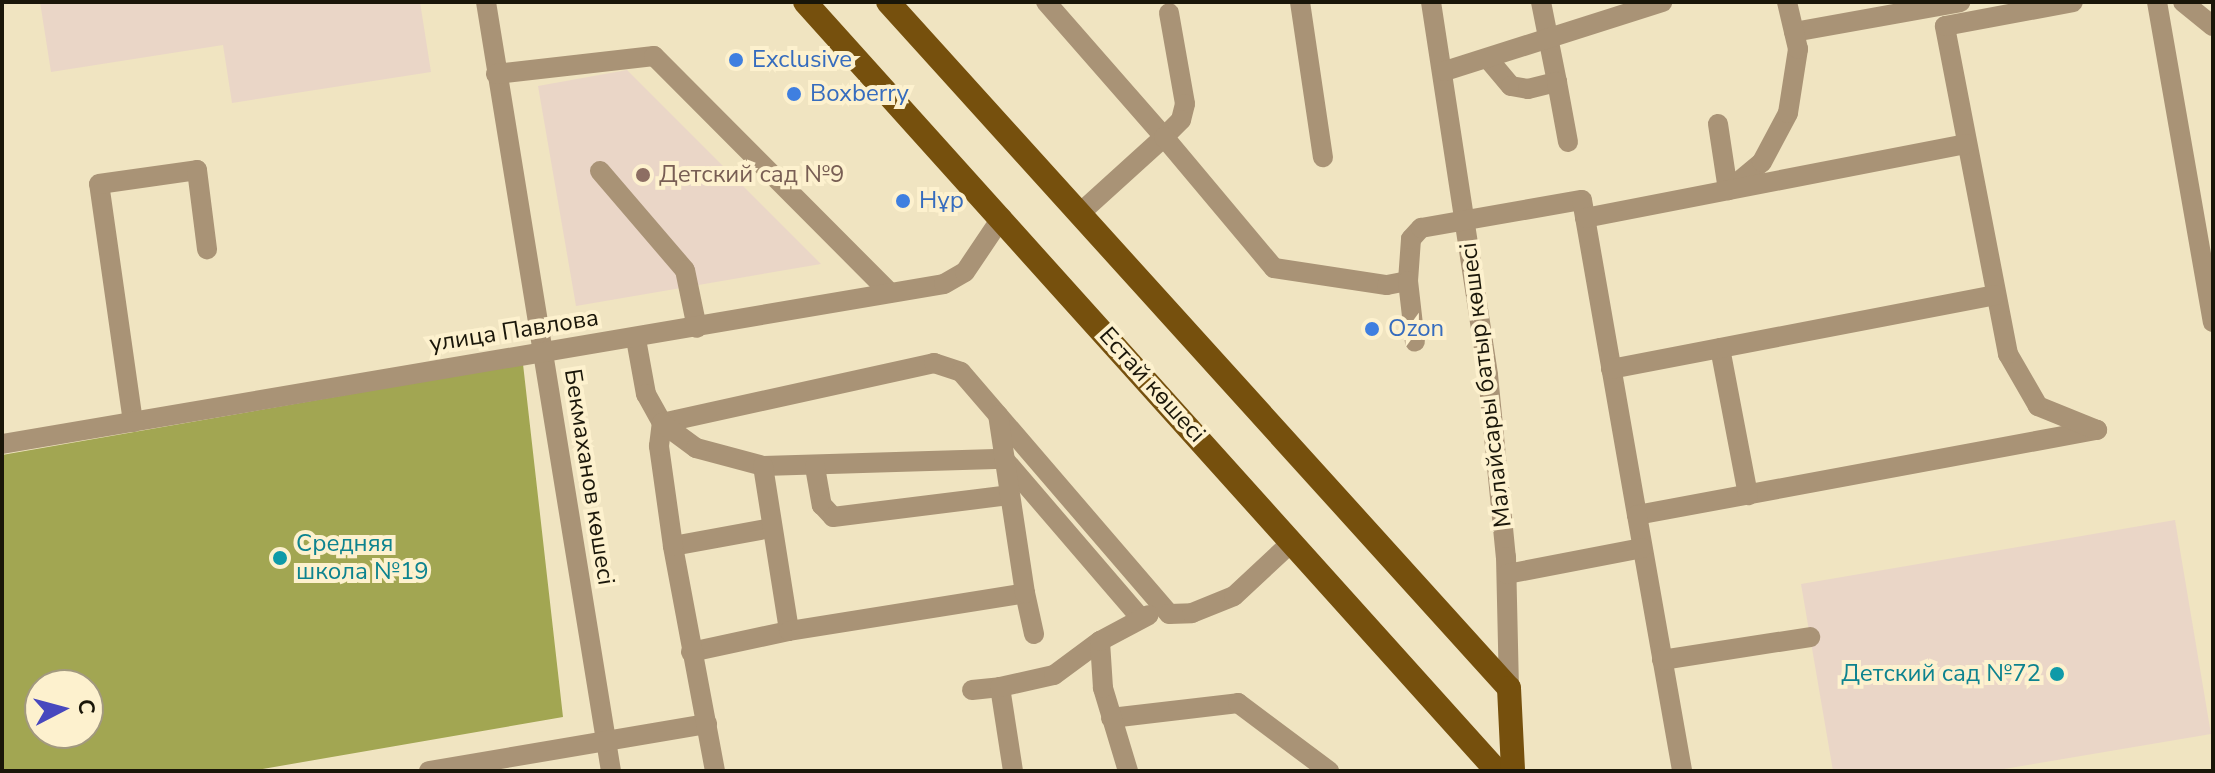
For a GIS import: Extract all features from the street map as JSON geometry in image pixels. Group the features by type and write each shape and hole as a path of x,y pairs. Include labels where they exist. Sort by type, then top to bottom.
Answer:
{"main road":[{"name":"Естай көшесі","path":"805,2 1002,217 1497,771"},
{"path":"888,2 1509,688"},
{"name":"Малайсары батыр көшесі","path":"1509,688 1513,771"}],"street":[{"name":"Бекмаханов көшесі","path":"486,2 611,771"},
{"path":"1046,2 1274,268 1387,285 1408,281"},
{"path":"1300,2 1323,157"},
{"name":"Малайсары батыр көшесі","path":"1431,2 1445,71 1467,219 1507,574 1509,688"},
{"path":"1541,2 1568,142"},
{"path":"1445,71 1489,60 1662,2"},
{"path":"1728,190 1762,162 1788,113 1798,49 1787,2"},
{"path":"1794,32 1960,2"},
{"path":"1637,515 2097,430 2038,406 2008,354 1945,26 2073,2"},
{"path":"2157,2 2213,322"},
{"path":"2183,2 2213,26"},
{"path":"1079,214 1181,120 1185,104 1169,13"},
{"path":"496,74 654,56 890,293"},
{"path":"1489,60 1511,86 1528,89 1557,82"},
{"path":"1718,124 1728,190"},
{"path":"1585,218 1966,144"},
{"path":"133,422 99,184 197,170 207,249"},
{"path":"600,171 685,270 697,328"},
{"path":"1415,342 1408,281 1414,232 1467,219 1582,200 1682,771"},
{"name":"улица Павлова","path":"2,444 542,351 636,339 953,281 972,263 1002,217"},
{"path":"1611,369 1995,295"},
{"path":"636,339 646,394 662,423 696,448 763,466 815,467 1004,459"},
{"path":"1720,348 1748,495"},
{"path":"662,423 934,363 961,372 1169,614"},
{"path":"998,415 1034,634"},
{"path":"662,423 659,446 673,546 715,771"},
{"path":"1004,459 1139,616"},
{"path":"763,466 789,631"},
{"path":"815,467 822,505 833,517 1009,495"},
{"path":"673,546 771,528"},
{"path":"972,690 1054,675 1139,616 1192,613 1234,596 1292,542"},
{"path":"1507,574 1642,548"},
{"path":"691,652 789,631 1025,593"},
{"path":"1662,660 1810,637"},
{"path":"1100,641 1111,718 1128,771"},
{"path":"1000,687 1013,771"},
{"path":"1111,718 1238,703 1329,771"},
{"path":"429,771 707,724"}],"shaded area":[{"path":"40,2 420,2 431,72 232,103 223,45 51,72"},
{"name":"Детский сад №9","path":"627,70 821,264 576,306 538,86"},
{"path":"2175,520 2211,734 1992,771 1833,771 1801,584"}],"green space":[{"path":"523,364 563,717 251,771 2,771 2,455"}],"place":[{"name":"Exclusive","path":"736,60"},
{"name":"Boxberry","path":"794,94"},
{"name":"Детский сад №9","path":"643,175"},
{"name":"Нұр","path":"903,201"},
{"name":"Ozon","path":"1372,329"},
{"name":"Средняя школа №19","path":"280,558"},
{"name":"Детский сад №72","path":"2057,674"}]}
